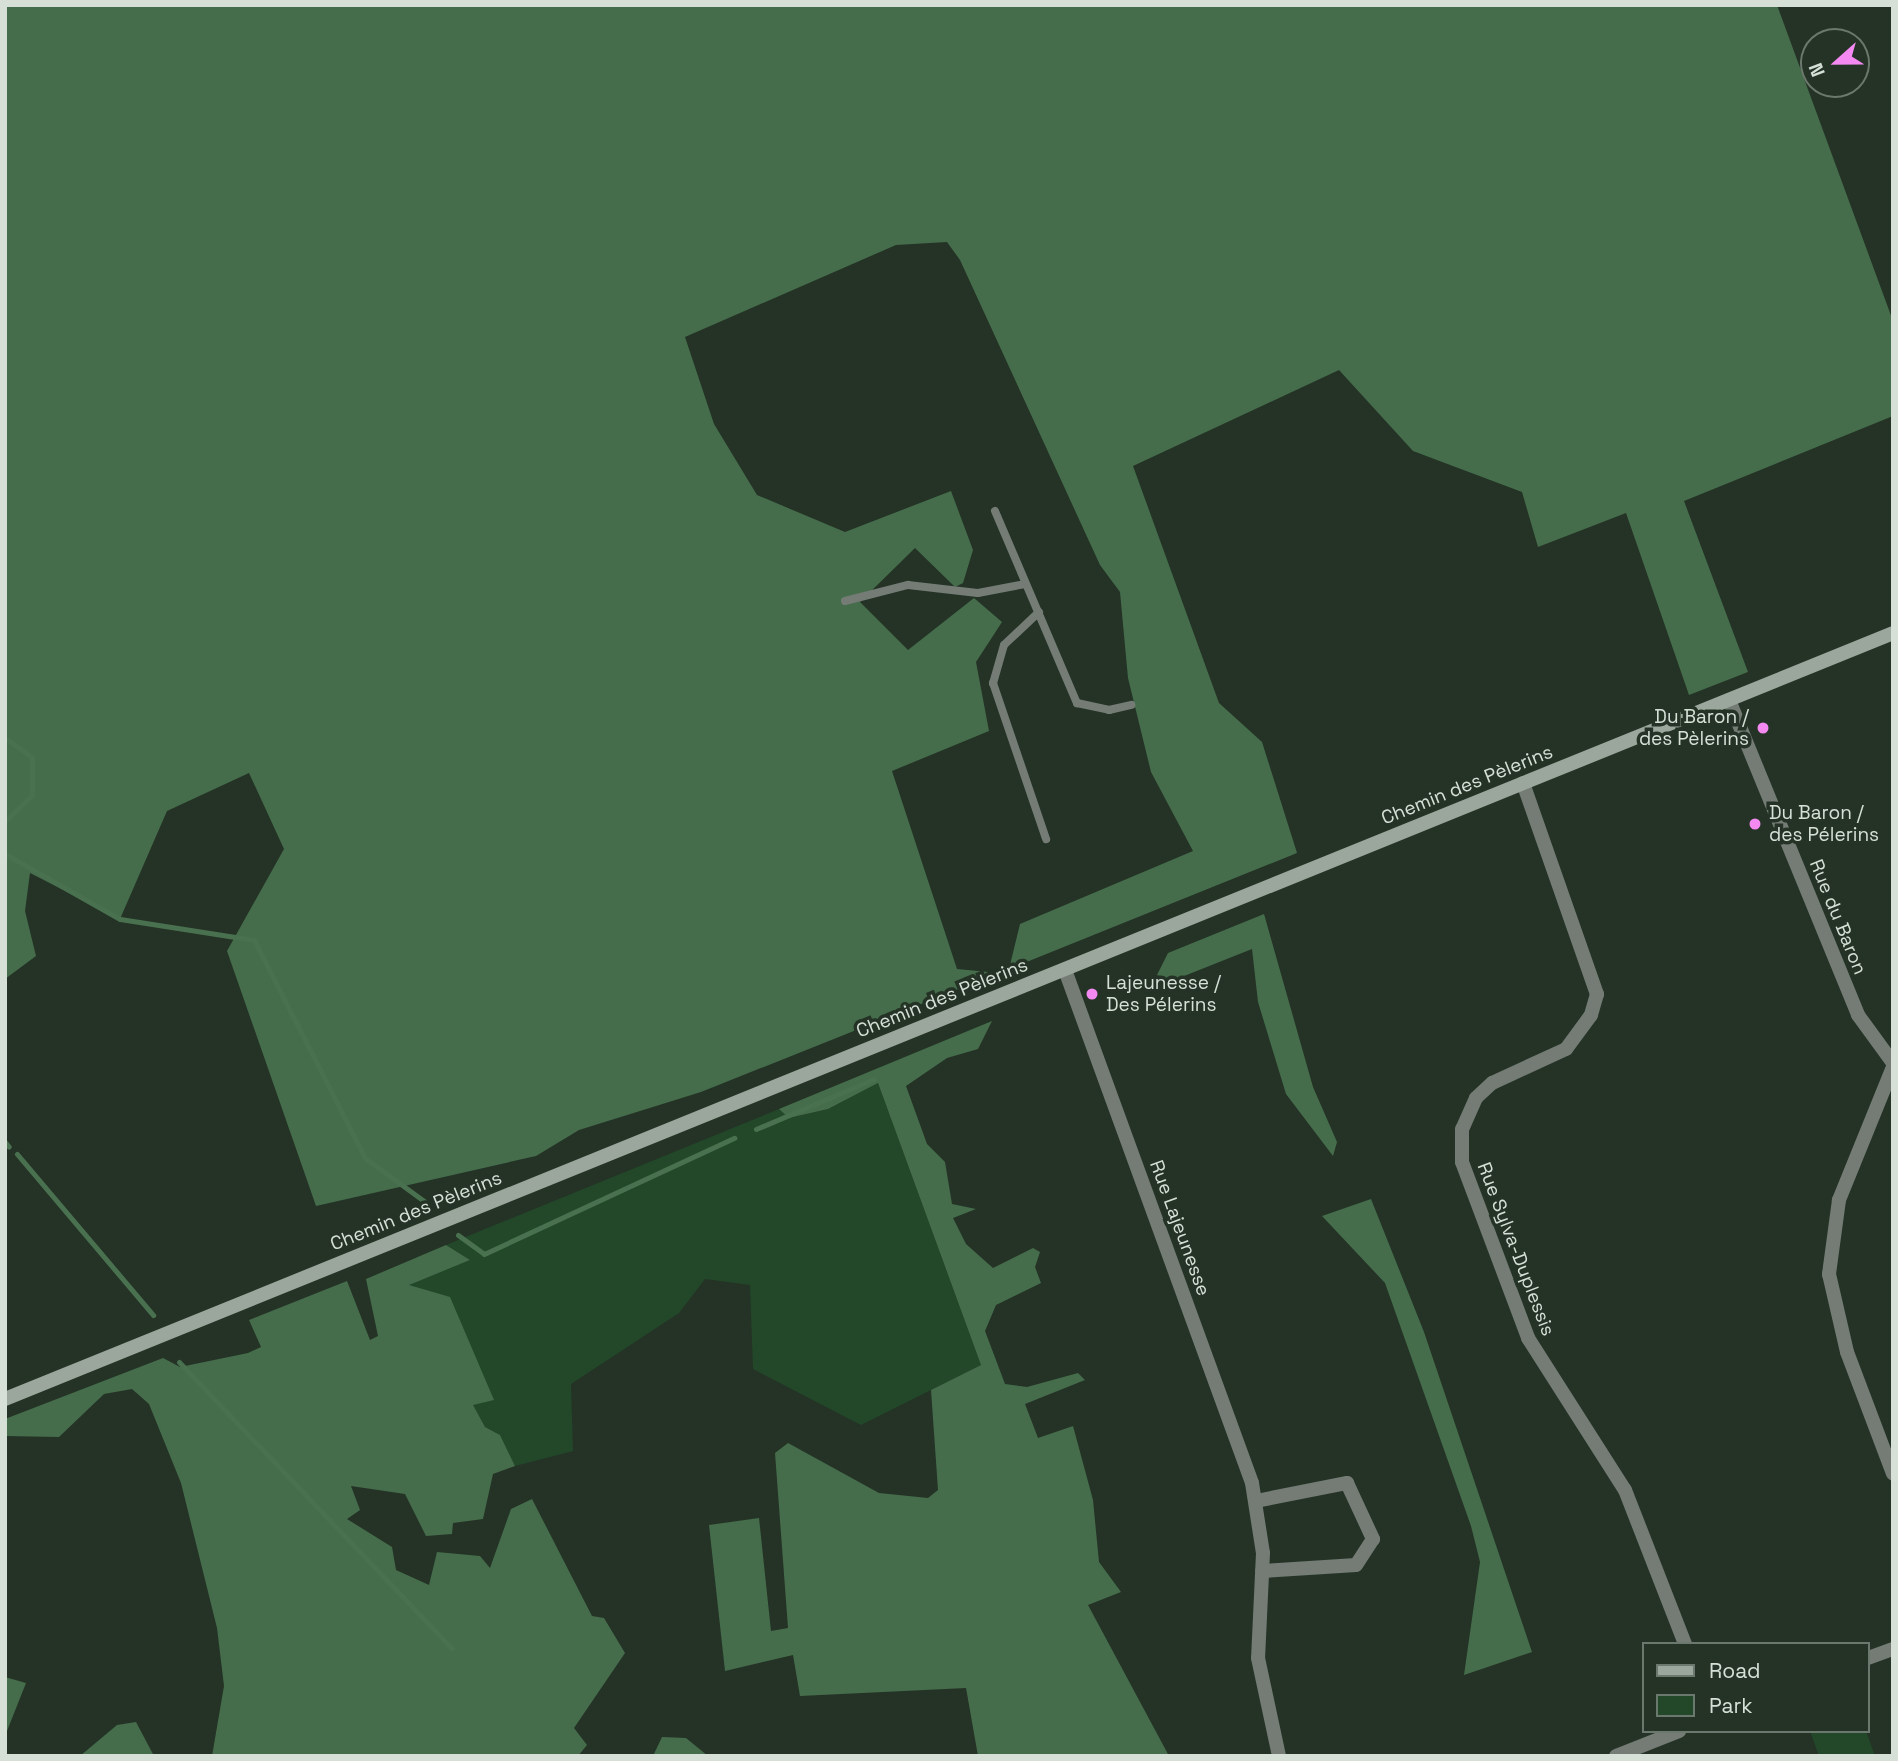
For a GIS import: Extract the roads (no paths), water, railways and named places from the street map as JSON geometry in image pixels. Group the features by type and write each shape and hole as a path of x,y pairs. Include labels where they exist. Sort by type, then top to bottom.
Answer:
{"street":[{"name":"Chemin des Pèlerins","path":"5,1399 1893,633"},
{"name":"Rue du Baron","path":"1729,700 1858,1016 1893,1065"},
{"name":"Rue Sylva-Duplessis","path":"1524,783 1597,994 1591,1016 1566,1049 1499,1080 1476,1098 1462,1129 1462,1162 1528,1338 1625,1490 1684,1642"},
{"name":"Rue Lajeunesse","path":"1065,970 1256,1501 1262,1571 1258,1658 1279,1756"},
{"path":"1893,1065 1839,1200 1829,1274 1847,1352 1893,1474"},
{"path":"1256,1501 1347,1483 1373,1539 1356,1565 1262,1571"},
{"path":"1870,1657 1893,1649"},
{"path":"1616,1756 1674,1733"}],"lane":[{"path":"995,511 1077,703 1109,710 1131,705"},
{"path":"845,600 908,585 978,593 1025,584"},
{"path":"1039,612 1004,645 993,683 1046,839"}],"waterway":[{"path":"5,738 32,757 32,795 5,821"},
{"path":"5,854 120,919 254,940 365,1158 428,1204"},
{"path":"756,1129 874,1079"},
{"path":"458,1235 484,1254 734,1138"},
{"path":"5,1142 9,1147"},
{"path":"17,1154 153,1315"},
{"path":"179,1362 451,1648"}],"place":[{"name":"Du Baron / des Pèlerins","path":"1763,728"},
{"name":"Du Baron / des Pélerins","path":"1755,824"},
{"name":"Lajeunesse / Des Pélerins","path":"1092,994"}]}
